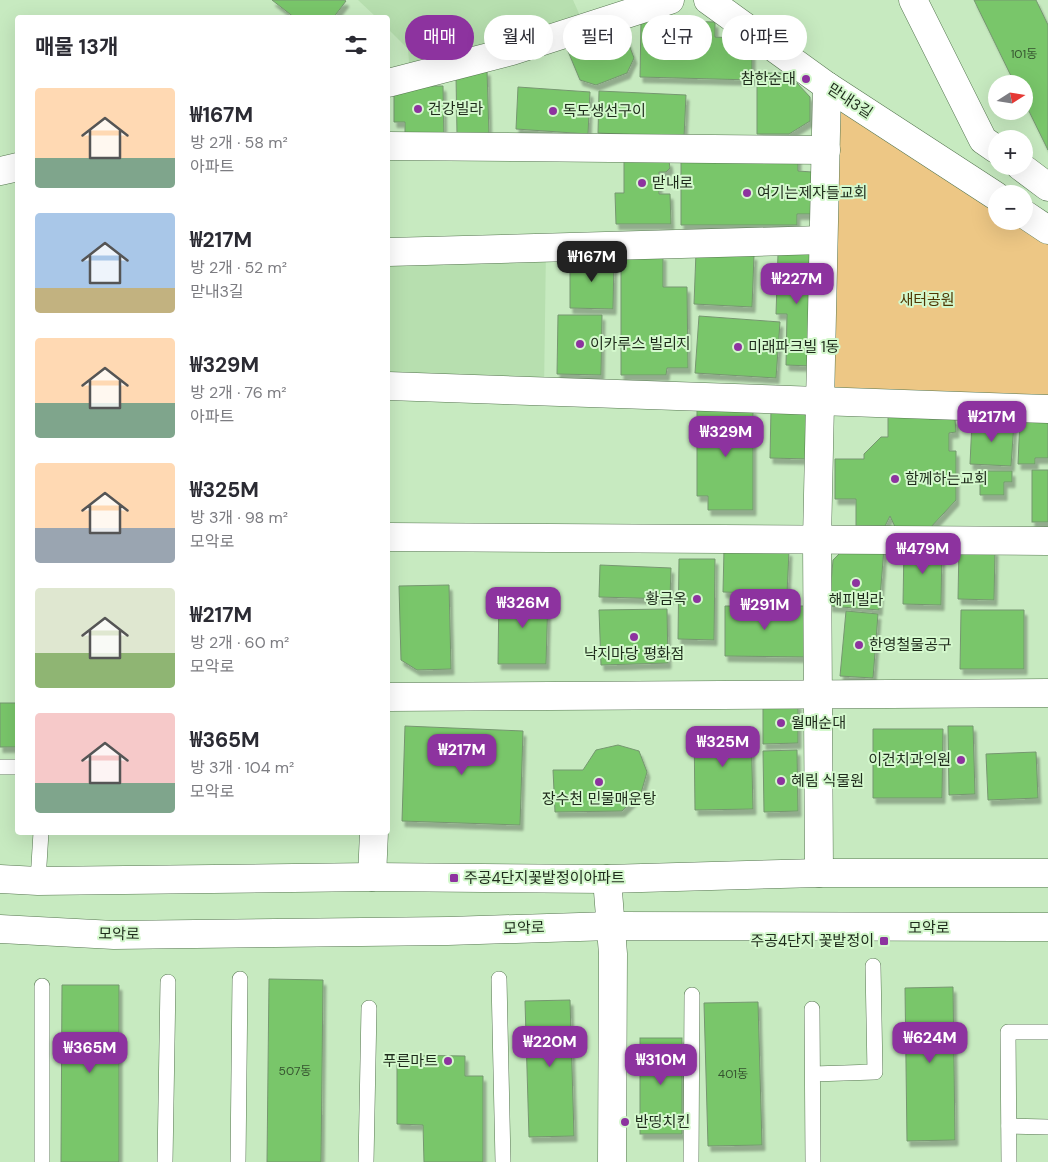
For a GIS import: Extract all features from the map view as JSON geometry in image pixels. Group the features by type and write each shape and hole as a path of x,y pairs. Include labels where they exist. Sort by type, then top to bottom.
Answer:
{"street":[{"path":"390,82 512,51 670,0"},
{"name":"맏내3길","path":"708,0 827,86 988,191"},
{"path":"913,0 983,140 988,144"},
{"path":"819,874 817,540 827,86"},
{"path":"390,146 826,150"},
{"path":"0,171 15,167"},
{"path":"1032,175 1048,187"},
{"path":"1033,220 1048,230"},
{"path":"390,252 824,240"},
{"path":"390,386 1048,409"},
{"path":"390,537 1048,541"},
{"path":"390,696 1048,693"},
{"path":"372,877 374,835"},
{"path":"0,879 372,877 607,879 819,874 1048,873"},
{"path":"607,879 613,954 612,1162"},
{"name":"모악로","path":"0,929 114,935 448,931 611,926 1048,927"}],"lane":[{"path":"0,767 15,767"},
{"path":"38,880 41,835"},
{"path":"813,1074 875,1072 873,966"},
{"path":"238,1162 240,979"},
{"path":"500,979 503,1162"},
{"path":"165,1162 168,982"},
{"path":"42,986 42,1162"},
{"path":"691,1162 692,995"},
{"path":"366,1162 369,1008"},
{"path":"812,1009 813,1162"},
{"path":"1009,1162 1008,1032 1048,1032"},
{"path":"1009,1126 1048,1127"}],"shaded area":[{"path":"358,0 573,0 580,15 563,15 563,33 553,36 553,15 484,15 484,56 474,59 474,15 405,15 405,46 390,31 390,15 374,15"},
{"path":"409,60 470,60 410,77"},
{"path":"546,248 544,392 390,386 390,252"}],"green space":[{"name":"새터공원","path":"827,86 988,191 988,230 1033,230 1033,224 1048,230 1048,409 820,402"}],"building":[{"path":"272,0 346,1 335,15 291,15"},
{"path":"974,0 1036,0 1048,25 1048,150 1033,119 1033,75 1011,75"},
{"path":"641,20 642,60 712,60 712,22 715,22 715,37 722,37 722,60 752,60 752,80 640,77"},
{"path":"632,53 634,58 627,73 596,85 580,80 572,60 632,60"},
{"path":"487,70 489,135 457,135 456,76"},
{"path":"757,73 785,73 785,83 797,83 810,97 810,121 789,134 757,134"},
{"name":"건강빌라","path":"404,86 443,86 444,139 405,139 405,122 394,122 394,96"},
{"name":"독도생선구이","path":"518,87 590,92 588,134 516,129"},
{"path":"599,91 686,95 684,137 598,133"},
{"name":"여기는제자들교회","path":"681,156 798,156 798,171 812,172 812,214 797,214 797,225 681,225"},
{"name":"맏내로","path":"624,158 669,161 670,168 666,172 659,172 659,194 670,194 671,224 616,224 615,193 624,193"},
{"path":"696,252 754,255 752,307 694,304"},
{"path":"778,254 814,254 811,366 786,365 787,314 776,314"},
{"path":"621,255 663,255 663,287 687,287 688,368 667,368 666,375 621,375"},
{"path":"570,257 614,258 613,309 570,308"},
{"name":"이카루스 빌리지","path":"558,315 602,315 601,375 557,374"},
{"name":"미래파크빌 1동","path":"699,316 780,322 776,378 695,373"},
{"path":"697,409 753,409 753,510 708,510 708,496 697,496"},
{"path":"771,409 798,410 809,418 808,459 770,458"},
{"name":"함께하는교회","path":"888,414 929,414 929,419 955,419 956,432 949,433 949,451 956,451 956,500 930,528 896,529 890,516 885,526 856,526 856,499 835,499 835,459 864,459 864,454 881,437 888,437"},
{"path":"1020,417 1048,417 1048,458 1035,458 1035,464 1018,464"},
{"path":"972,421 1014,423 1011,466 970,464"},
{"path":"1032,470 1048,470 1048,522 1032,522"},
{"path":"980,471 1012,471 1012,482 1004,482 1004,495 980,495"},
{"name":"해피빌라","path":"848,545 884,548 879,610 829,606 833,560"},
{"path":"904,545 942,546 941,605 903,604"},
{"path":"959,545 995,550 994,600 958,599"},
{"path":"724,549 789,551 787,594 723,592"},
{"name":"황금옥","path":"679,559 715,559 714,640 678,639"},
{"path":"600,565 671,568 670,599 599,597"},
{"path":"449,585 451,669 417,670 401,660 399,586"},
{"path":"499,593 548,594 546,664 498,664"},
{"path":"725,606 806,606 805,657 725,656"},
{"name":"낙지마당 평화점","path":"667,609 668,663 601,665 599,610"},
{"path":"961,610 1024,610 1024,669 960,669"},
{"name":"한영철물공구","path":"846,611 878,614 873,678 840,676"},
{"path":"0,703 15,703 15,747 0,747"},
{"name":"월매순대","path":"763,703 798,703 798,743 763,744"},
{"path":"405,726 523,731 520,825 402,821"},
{"name":"이건치과의원","path":"948,726 973,726 975,794 949,795"},
{"path":"694,727 751,727 753,809 695,810"},
{"path":"873,729 943,729 942,798 873,798"},
{"name":"장수천 민물매운탕","path":"618,745 639,751 647,772 641,793 622,811 555,812 553,770 583,770 596,750"},
{"name":"혜림 식물원","path":"797,750 798,811 764,812 763,751"},
{"path":"1036,752 1038,798 988,800 986,754"},
{"path":"269,979 323,980 321,1162 267,1162"},
{"path":"62,985 119,985 119,1162 61,1162"},
{"path":"953,987 955,1140 907,1141 905,988"},
{"path":"570,1000 574,1136 529,1137 525,1001"},
{"path":"758,1002 762,1145 708,1146 704,1003"},
{"path":"640,1038 682,1038 682,1134 640,1134"},
{"path":"397,1055 465,1056 465,1076 483,1076 483,1162 424,1162 423,1125 397,1124"}],"place":[{"name":"참한순대","path":"806,79"},
{"name":"건강빌라","path":"418,109"},
{"name":"독도생선구이","path":"553,111"},
{"name":"맏내로","path":"642,183"},
{"name":"여기는제자들교회","path":"747,193"},
{"name":"이카루스 빌리지","path":"580,344"},
{"name":"미래파크빌 1동","path":"738,347"},
{"name":"함께하는교회","path":"895,479"},
{"name":"해피빌라","path":"856,583"},
{"name":"황금옥","path":"697,599"},
{"name":"낙지마당 평화점","path":"634,637"},
{"name":"한영철물공구","path":"859,645"},
{"name":"월매순대","path":"781,723"},
{"name":"이건치과의원","path":"961,760"},
{"name":"혜림 식물원","path":"781,781"},
{"name":"장수천 민물매운탕","path":"599,782"},
{"name":"주공4단지꽃밭정이아파트","path":"454,878"},
{"name":"주공4단지 꽃밭정이","path":"884,941"},
{"name":"푸른마트","path":"448,1061"},
{"name":"반띵치킨","path":"625,1122"}]}
